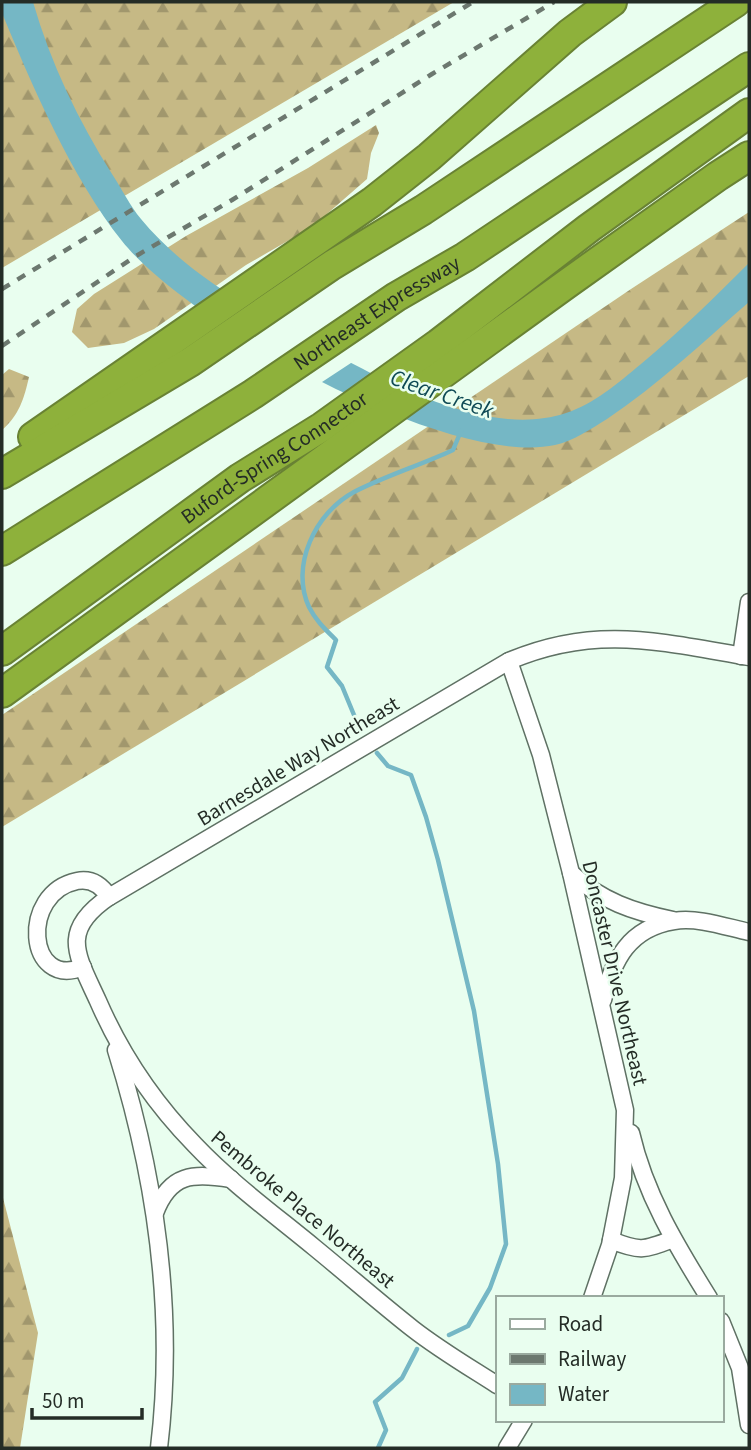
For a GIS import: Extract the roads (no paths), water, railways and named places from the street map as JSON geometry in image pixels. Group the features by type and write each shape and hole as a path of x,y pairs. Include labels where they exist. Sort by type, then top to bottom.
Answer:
{"highway":[{"path":"7,471 34,436 372,202 429,157 570,33 612,2"},
{"path":"7,471 190,362 332,265 434,203 736,2"},
{"name":"Northeast Expressway","path":"2,551 253,394 396,297 465,257 749,67"},
{"name":"Buford-Spring Connector","path":"446,355 589,228 749,113"},
{"name":"Buford-Spring Connector","path":"2,693 330,438 446,355 749,156"},
{"name":"Buford-Spring Connector","path":"2,651 240,478 330,438"},
{"path":"2,629 188,517"}],"street":[{"path":"745,656 749,602"},
{"name":"Barnesdale Way Northeast","path":"113,1034 76,947 79,926 90,910 109,897 509,661 555,644 604,638 641,639 745,656"},
{"name":"Doncaster Drive Northeast","path":"509,661 541,755 625,1110 623,1178 611,1240 593,1296"},
{"path":"571,873 607,900 640,913 749,932"},
{"path":"83,967 63,972 46,962 37,939 39,913 54,893 76,881 96,883 109,897"},
{"path":"601,1004 610,971 626,947 648,931 675,921"},
{"path":"113,1034 141,1145 155,1215 164,1325 164,1377 159,1448"},
{"name":"Pembroke Place Northeast","path":"113,1034 167,1114 231,1179 415,1331 496,1384"},
{"path":"625,1110 643,1175 673,1239 708,1296"},
{"path":"155,1215 162,1195 173,1183 190,1177 231,1179"},
{"path":"611,1240 634,1249 655,1246 673,1239"},
{"path":"723,1326 740,1368 746,1391 749,1425"},
{"path":"507,1448 523,1422"}],"water":[{"path":"2,2 33,2 66,91 88,133 133,209 160,240 202,275 248,306 321,347 426,398 447,406 501,418 520,420 557,416 596,399 615,385 683,327 749,263 749,302 626,406 595,427 562,443 509,446 452,434 389,412 324,383 260,348 203,311 155,275 122,241 87,189 55,132 2,13"}],"waterway":[{"path":"354,715 342,686 327,667 336,640 315,617 304,591 305,558 310,542 328,513 340,501 366,486 453,450 461,431"},
{"path":"377,753 388,766 411,775 426,817 474,1011 498,1164 506,1244 490,1288 468,1326 449,1335"},
{"path":"378,1448 386,1430 375,1402 402,1378 417,1349"}],"railway":[{"path":"2,289 473,2"},
{"path":"2,346 136,256 554,2"}],"water label":[{"name":"Clear Creek","path":"442,394"}]}
